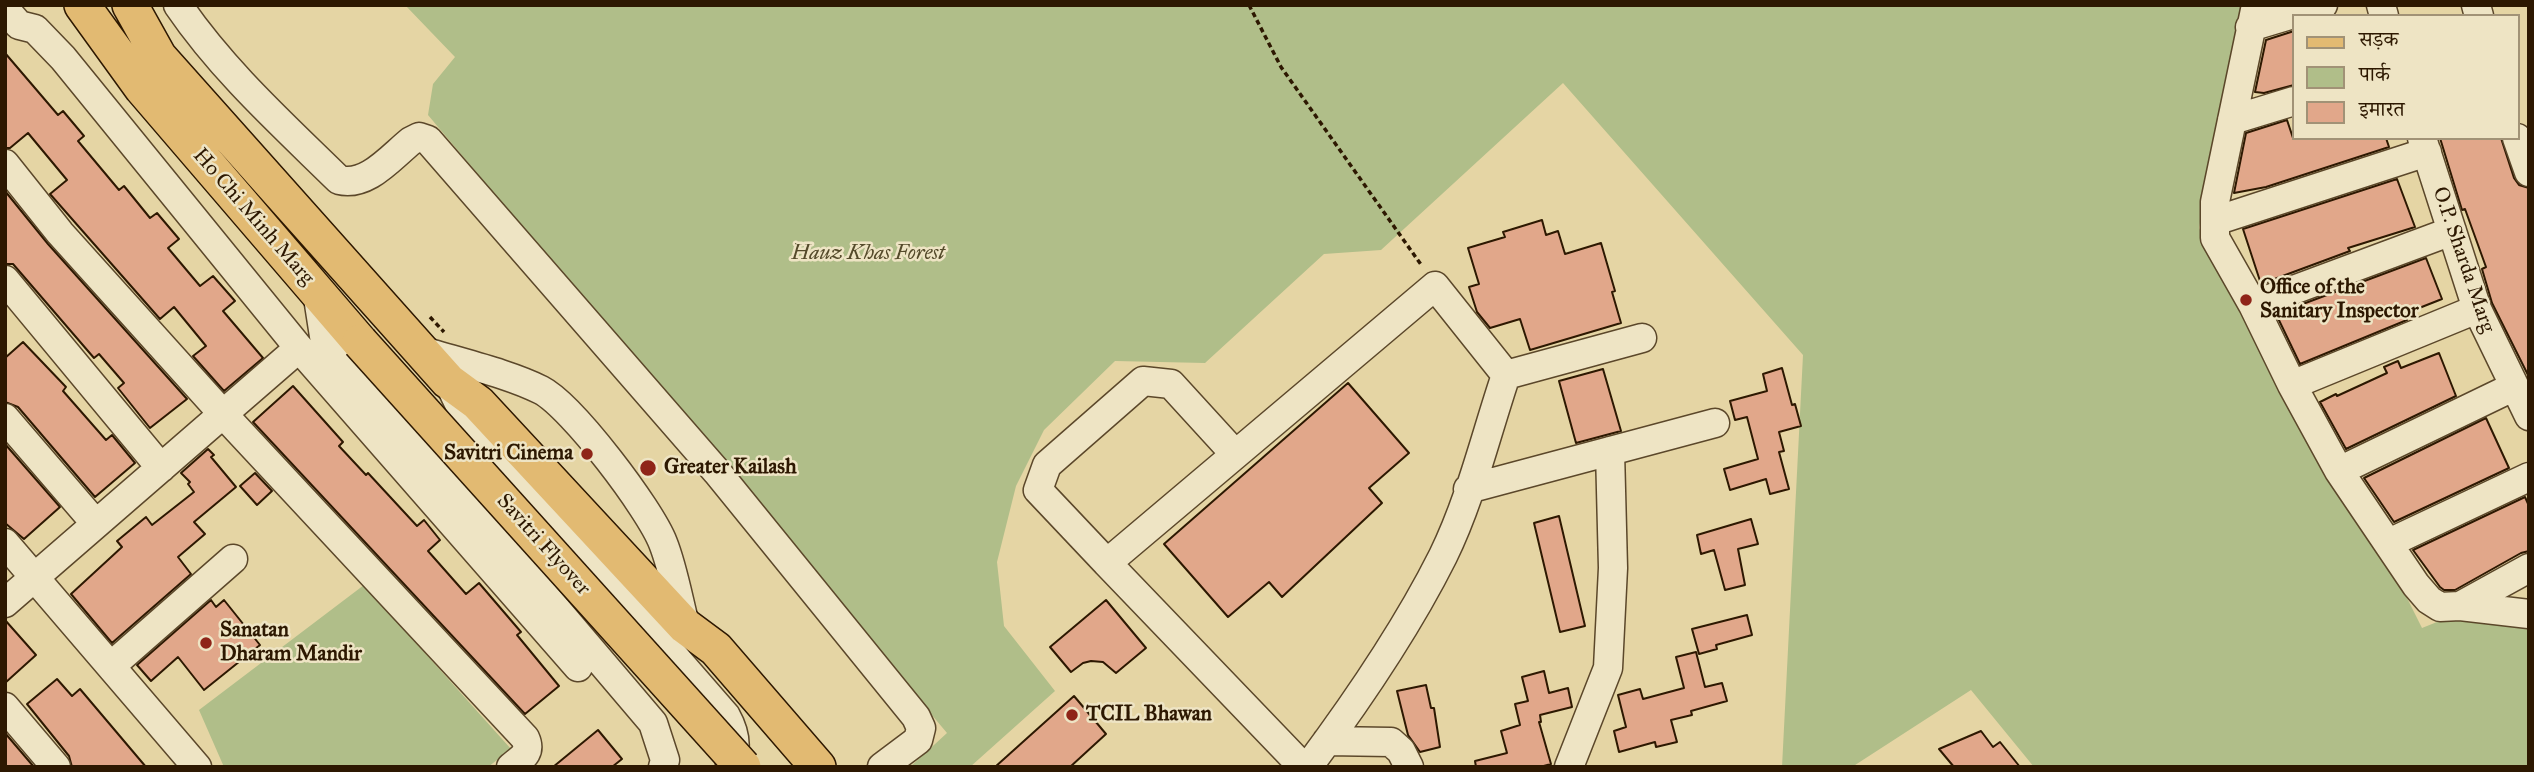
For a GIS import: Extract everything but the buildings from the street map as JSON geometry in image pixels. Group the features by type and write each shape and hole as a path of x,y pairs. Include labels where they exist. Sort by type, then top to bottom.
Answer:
{"main road":[{"name":"Ho Chi Minh Marg","path":"82,5 142,88 317,291"},
{"name":"Ho Chi Minh Marg","path":"130,5 159,57 435,344 448,382 478,403 685,626 716,649 818,767"},
{"name":"Savitri Flyover","path":"317,291 743,767"}],"street":[{"path":"178,5 234,77 339,180 350,183 363,180 411,141 419,137 428,140 717,472 916,718 921,728 918,740 882,767"},
{"path":"2323,5 2253,16 2215,202 2215,238 2339,471 2429,600 2440,607 2460,606 2529,614"},
{"path":"5,9 19,25 34,29 63,58 299,348 578,667"},
{"path":"2232,120 2292,101"},
{"path":"2518,140 2529,172"},
{"path":"2214,221 2424,145"},
{"name":"O.P. Sharda Marg","path":"2424,145 2477,309 2529,416"},
{"path":"5,164 60,233 223,414 525,738 528,746 526,755 511,767"},
{"path":"2253,305 2452,231"},
{"path":"5,280 161,468"},
{"path":"1107,563 1435,285 1506,375"},
{"name":"Ho Chi Minh Marg","path":"317,291 324,336 653,723 665,760 663,767"},
{"path":"2292,385 2477,309"},
{"path":"1506,375 1642,338"},
{"path":"435,344 544,391 567,409 646,509 663,543 685,626"},
{"path":"5,603 299,348"},
{"path":"1308,767 1387,654 1443,554 1506,375"},
{"path":"1235,454 1171,384 1143,381 1047,465 1038,490 1303,767"},
{"name":"Ho Chi Minh Marg","path":"448,382 465,416 726,716 735,736 735,749 729,767"},
{"path":"2339,471 2513,387"},
{"path":"5,418 96,524"},
{"path":"1468,489 1715,423"},
{"path":"1570,767 1608,668 1613,568 1610,451"},
{"path":"2389,543 2529,477"},
{"path":"5,543 197,767"},
{"path":"111,666 233,559"},
{"path":"2460,606 2529,568"},
{"path":"573,628 583,636 596,639 608,636 618,629 625,617 625,605 620,593"},
{"path":"5,707 57,767"},
{"path":"1327,741 1391,742 1401,751 1409,767"}],"path":[{"path":"1249,5 1281,67 1435,285"},
{"path":"422,309 435,344"}],"green space":[{"name":"Hauz Khas Forest","path":"405,5 2241,5 2199,228 2288,406 2393,570 2422,628 2462,612 2529,628 2529,767 2034,767 1971,690 1852,767 1782,767 1803,355 1563,83 1381,250 1324,254 1205,363 1115,361 1044,430 1016,486 997,562 1004,626 1055,691 970,767 910,767 947,733 428,115 433,84 455,57"},
{"path":"364,585 511,749 488,767 224,767 199,710"}],"place":[{"name":"Office of the Sanitary Inspector","path":"2246,300"},
{"name":"Savitri Cinema","path":"587,454"},
{"name":"Greater Kailash","path":"648,468"},
{"name":"Sanatan Dharam Mandir","path":"206,643"},
{"name":"TCIL Bhawan","path":"1072,715"}]}
